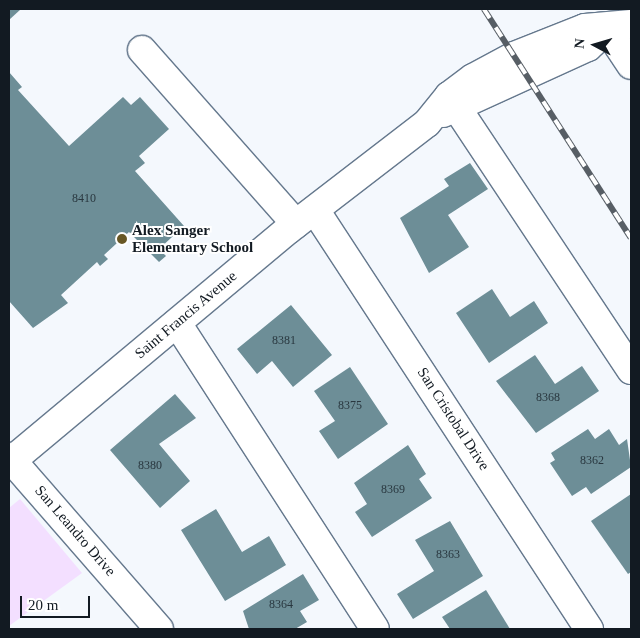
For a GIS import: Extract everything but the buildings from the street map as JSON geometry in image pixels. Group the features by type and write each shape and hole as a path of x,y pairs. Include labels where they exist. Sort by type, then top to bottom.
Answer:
{"street":[{"path":"619,26 631,65"},
{"name":"Saint Francis Avenue","path":"10,460 306,217 514,56 585,28 619,26"},
{"name":"San Cristobal Drive","path":"142,50 306,217 589,629"},
{"path":"448,107 631,370"},
{"path":"177,323 375,629"},
{"name":"San Leandro Drive","path":"10,460 160,629"}],"shaded area":[{"path":"20,499 82,573 9,626 9,508"}],"railway":[{"path":"484,9 631,238"}],"place":[{"name":"Alex Sanger Elementary School","path":"122,239"}]}
